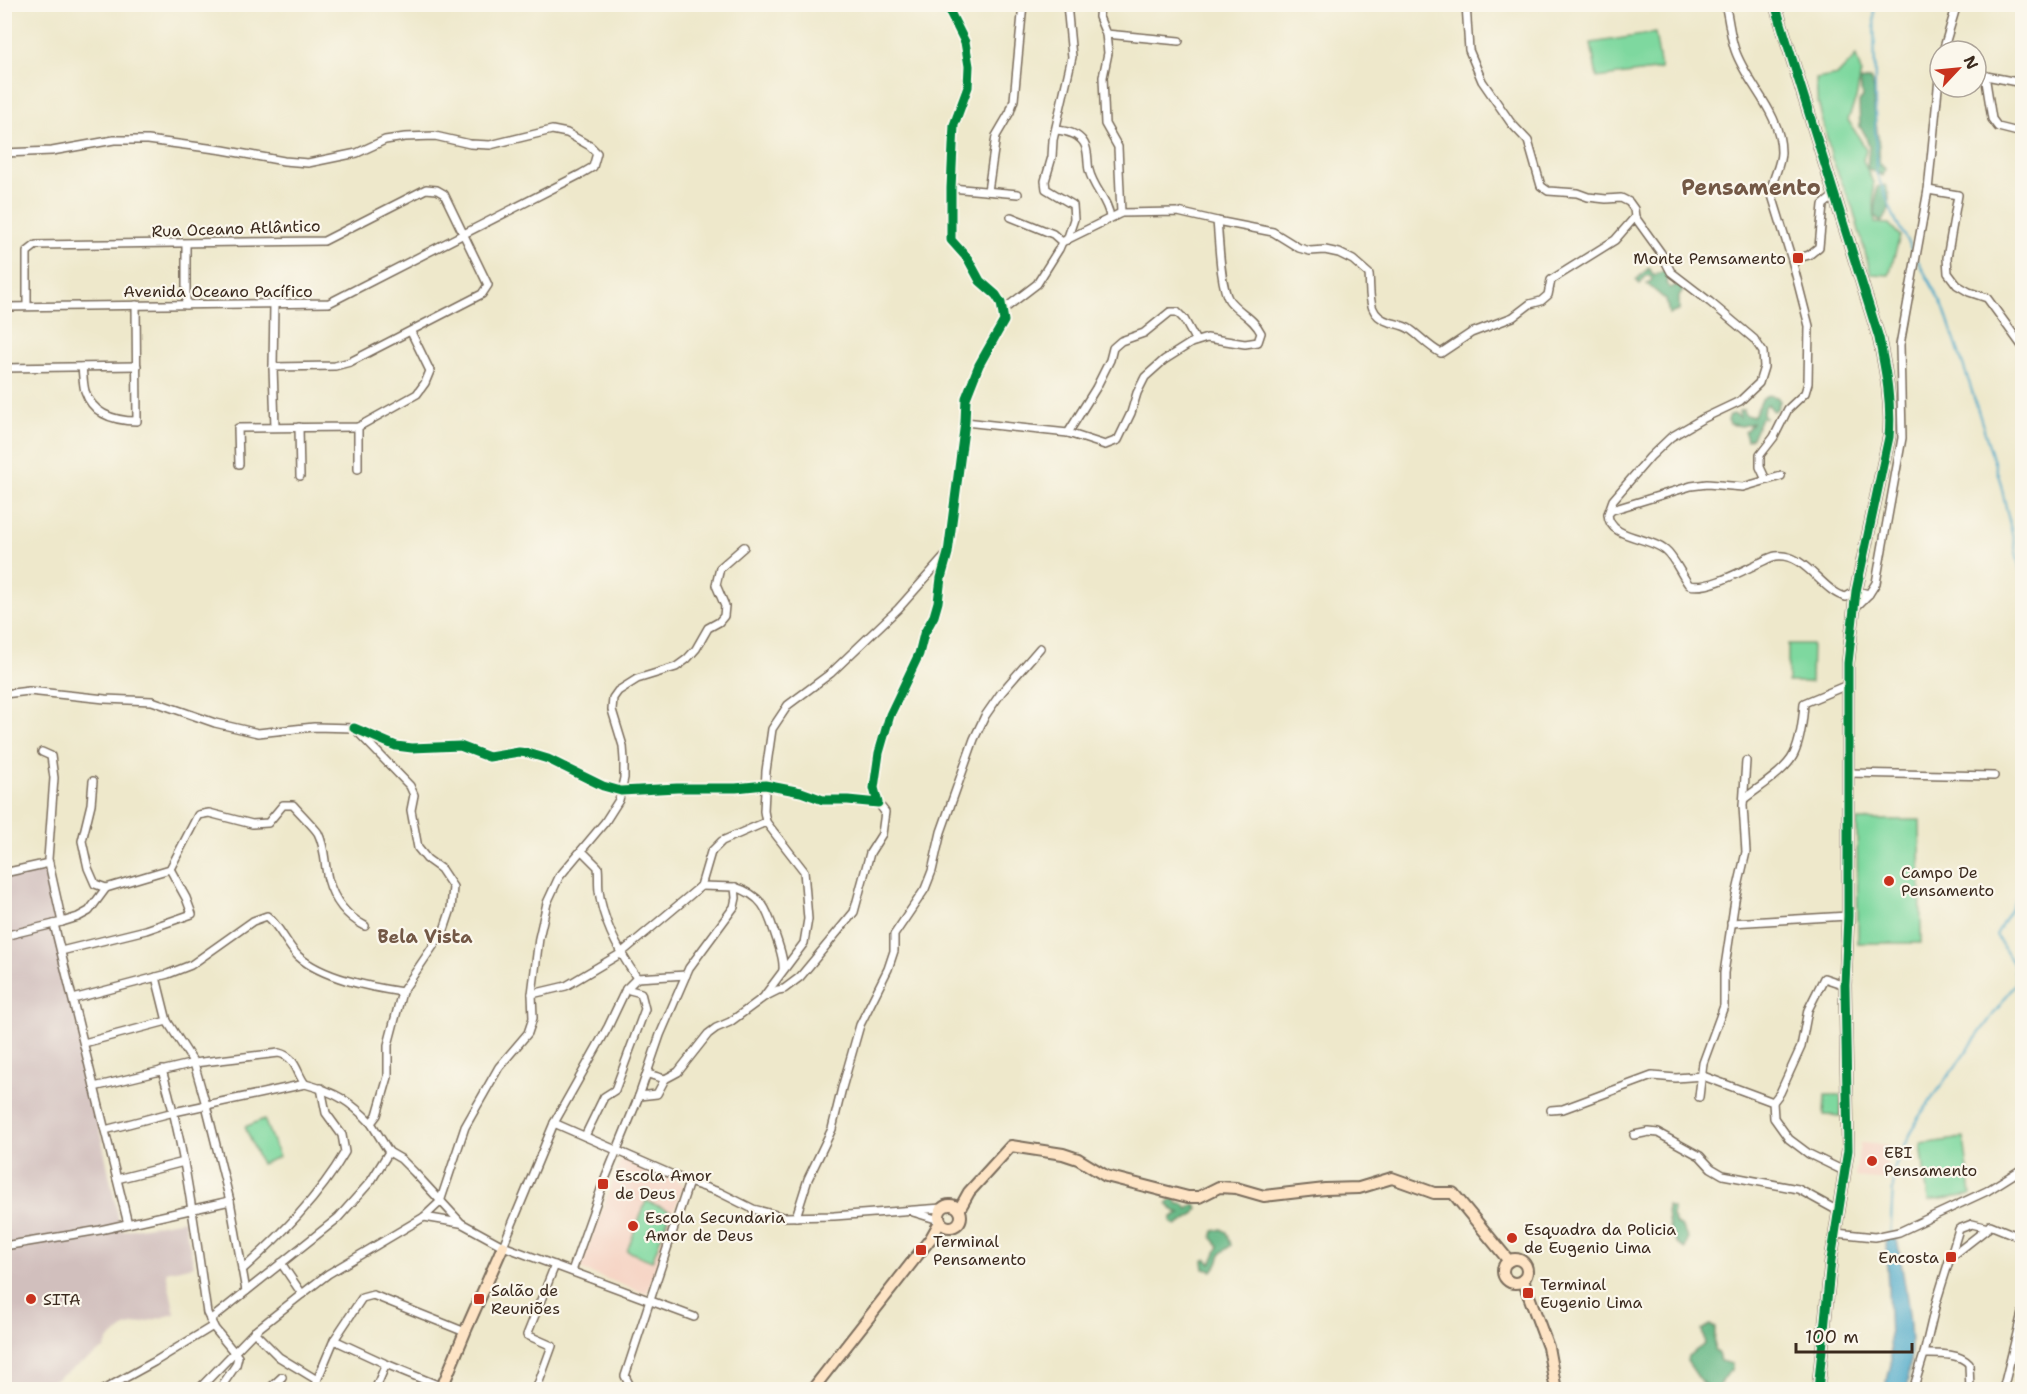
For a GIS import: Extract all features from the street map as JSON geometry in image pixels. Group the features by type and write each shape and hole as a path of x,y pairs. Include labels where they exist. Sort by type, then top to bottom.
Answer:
{"street":[{"path":"639,1096 657,1094 665,1079 678,1072 708,1034 730,1022 764,997 784,989 800,977 854,912 870,853 885,826 885,812 878,804 874,788 879,753 890,715 919,654 924,634 934,616 948,553 966,398 979,365 1004,321 1001,303 996,295 980,281 968,259 951,240 954,125 968,87 969,66 964,42 946,4"},
{"path":"988,191 996,136 1014,100 1023,4"},
{"path":"1003,310 1037,284 1064,241 1074,219 1073,205 1067,199 1046,189 1045,181 1072,57 1066,4"},
{"path":"1100,4 1099,17 1107,34 1108,53 1103,77 1105,124 1118,147 1121,213"},
{"path":"1466,4 1469,50 1482,81 1511,123 1528,141 1541,186 1548,191 1577,193 1606,199 1621,198 1629,202 1634,209 1635,217 1661,253 1671,272 1754,339 1763,352 1764,367 1759,383 1740,401 1671,437 1650,457 1613,500 1608,522 1615,531 1650,542 1665,550 1689,585 1699,588 1775,556 1788,557 1806,567 1838,596 1846,597 1856,591 1869,594"},
{"path":"1725,4 1735,49 1775,122 1781,150 1780,162 1771,192 1809,326 1808,383 1804,393 1788,410 1774,437 1760,455 1760,466 1766,480"},
{"path":"1775,4 1880,339 1891,414 1889,437 1856,591 1846,685 1848,916 1845,985 1848,1142 1846,1172 1831,1260 1818,1389"},
{"path":"1947,39 1957,4"},
{"path":"1107,34 1179,41"},
{"path":"1988,76 2022,83"},
{"path":"1988,94 1992,119 1998,127 2022,133"},
{"path":"1853,610 1869,594 1876,583 1902,438 1900,345 1912,268 1928,190 1937,99"},
{"name":"Avenida Oceano Pacífico","path":"4,153 52,151 114,140 148,140 308,163 357,153 385,140 405,137 435,136 470,144 490,145 552,130 567,133 590,146 597,153 593,167 581,174 328,303 4,307"},
{"path":"1056,130 1070,132 1085,144 1089,160 1088,169 1109,208 1110,217"},
{"path":"951,188 1018,194"},
{"name":"Rua Oceano Atlântico","path":"27,306 27,252 36,245 324,241 426,189 437,190 444,194 488,285 482,294 411,332"},
{"path":"1928,190 1958,195 1947,258 1948,273 1957,285 1987,298 2022,346"},
{"path":"1792,260 1809,255 1819,247 1823,205 1835,195"},
{"path":"1064,241 1121,213 1178,212 1274,232 1299,248 1339,253 1353,260 1369,274 1370,303 1374,313 1382,320 1410,329 1430,347 1441,353 1471,333 1513,317 1530,304 1541,301 1548,295 1551,280 1615,240 1635,217"},
{"path":"1011,217 1053,234 1064,241"},
{"path":"965,422 1068,433 1105,445 1118,440 1145,377 1164,360 1196,341 1207,338 1258,342 1261,333 1256,323 1230,300 1224,289 1217,221"},
{"path":"186,244 186,305"},
{"path":"274,304 275,427"},
{"path":"82,367 85,391 100,412 119,421 137,421 136,305"},
{"path":"1068,433 1096,388 1110,360 1113,348 1121,341 1144,333 1170,312 1177,312 1184,319 1196,341"},
{"path":"239,464 238,428 358,427 417,394 430,371 411,332 350,362 335,366 273,367"},
{"path":"4,368 137,366"},
{"path":"299,427 300,476"},
{"path":"358,427 358,469"},
{"path":"1608,514 1612,510 1691,486 1707,484 1743,487 1781,476"},
{"path":"198,1389 254,1332 302,1294 328,1274 424,1217 440,1202 465,1127 500,1067 528,1033 533,1018 532,994 546,903 559,877 605,822 619,800 624,778 624,753 612,710 613,698 618,691 637,679 676,667 696,649 708,628 724,616 725,606 716,585 720,568 744,547"},
{"path":"764,997 801,948 808,931 804,871 766,822 764,811 768,748 772,729 788,705 831,673 898,609 948,553"},
{"path":"796,1217 808,1179 832,1130 860,1025 888,969 894,951 894,934 925,889 932,871 941,832 974,739 1000,693 1040,648"},
{"path":"1744,800 1784,767 1794,755 1803,725 1804,703 1846,685"},
{"path":"4,694 29,690 105,699 152,701 215,723 258,733 314,727 354,728 396,746 412,748 460,746 489,757 519,752 528,753 548,759 603,786 621,791 765,785 801,792 823,800 849,800 878,804"},
{"path":"354,728 410,786 414,795 411,810 418,848 427,860 441,869 453,887 451,909 444,930 402,992 388,1045 388,1077 377,1115 371,1123"},
{"path":"42,752 51,756 54,778 49,863 61,951 128,1224"},
{"path":"1699,1097 1703,1063 1724,1006 1724,973 1731,923 1746,852 1743,806 1746,762"},
{"path":"1848,773 1994,776"},
{"path":"93,782 91,804 82,841 88,868 95,884 106,888 170,869 198,814 208,813 252,824 268,823 284,805 293,805 317,832 326,858 328,879 340,907 352,919 365,926"},
{"path":"532,994 566,986 620,954 701,886 711,852 722,841 766,822"},
{"path":"582,851 598,867 598,890 603,910 620,954 637,978"},
{"path":"5,873 49,863"},
{"path":"61,951 146,930 192,914 170,869"},
{"path":"701,886 735,887 751,892 764,905 784,959 783,970"},
{"path":"572,1271 648,1074 660,1035 686,975 734,907 735,887"},
{"path":"4,936 78,917 89,911 106,888"},
{"path":"73,999 156,977 190,965 253,921 267,916 274,921 280,934 299,957 321,970 358,985 402,992"},
{"path":"1731,923 1848,916"},
{"path":"334,1340 442,1388 554,1123 608,1027 626,989 637,978 686,975"},
{"path":"156,977 167,1021 194,1063 230,1202 246,1291"},
{"path":"1845,985 1824,978 1808,1010 1801,1047 1780,1093 1773,1102 1774,1118 1789,1139 1809,1154 1846,1172"},
{"path":"585,1136 604,1097 615,1090 645,1009 641,993 626,989"},
{"path":"84,1043 167,1021"},
{"path":"94,1087 194,1063 279,1053 287,1055 294,1061 298,1074 305,1084"},
{"path":"162,1070 174,1112 193,1208 207,1313 238,1357 236,1365 219,1389"},
{"path":"648,1074 665,1079"},
{"path":"1551,1110 1563,1109 1652,1076 1676,1078 1703,1076 1773,1102"},
{"path":"105,1130 174,1112 305,1084 321,1088 353,1104 371,1123 389,1152 414,1172 461,1223 503,1246 694,1317"},
{"path":"242,1270 269,1246 314,1197 332,1175 345,1152 342,1135 326,1113 321,1088"},
{"path":"554,1123 689,1182 719,1192 753,1209 784,1217 911,1211 945,1206 959,1210"},
{"path":"1634,1136 1659,1132 1694,1152 1711,1168 1723,1175 1798,1189 1838,1211"},
{"path":"812,1389 931,1238 939,1221 939,1213 945,1206 969,1191 1011,1146 1063,1154 1078,1159 1106,1176 1188,1197 1199,1197 1220,1187 1236,1188 1264,1196 1359,1188 1392,1179 1434,1193 1453,1193 1509,1261"},
{"path":"103,1389 154,1362 212,1323 246,1291 338,1218 371,1180 389,1152"},
{"path":"117,1179 184,1162"},
{"path":"1836,1233 1875,1237 1899,1232 1987,1191 2022,1169"},
{"path":"630,1389 625,1376 689,1182"},
{"path":"931,1238 953,1226 961,1218 959,1210 969,1191"},
{"path":"4,1246 128,1224 193,1208 230,1202"},
{"path":"911,1211 939,1221 947,1227 953,1226"},
{"path":"424,1217 461,1223"},
{"path":"1913,1389 1951,1257 1955,1235 1961,1227 1972,1224 1988,1228"},
{"path":"1951,1257 1990,1225 2022,1238"},
{"path":"1509,1261 1520,1261 1525,1266 1527,1273 1523,1280 1516,1283 1506,1278 1503,1271 1509,1261"},
{"path":"281,1263 302,1294"},
{"path":"536,1389 552,1346 527,1335 555,1265"},
{"path":"1523,1280 1548,1347 1556,1389"},
{"path":"313,1389 334,1340 362,1298 373,1294 465,1332"},
{"path":"2003,1389 2022,1313"},
{"path":"254,1332 279,1357 317,1380"},
{"path":"1924,1354 1948,1355 1966,1360 1969,1364 1970,1389"},
{"path":"375,1389 386,1364"},
{"path":"268,1389 282,1377"}],"shaded area":[{"path":"45,868 121,1231 184,1220 194,1266 166,1272 175,1314 125,1327 108,1340 104,1349 40,1389 5,1389 4,878"},
{"name":"EBI Pensamento","path":"1860,1143 1888,1145 1886,1180 1855,1177"},
{"name":"Escola Secundaria Amor de Deus","path":"622,1157 683,1184 647,1294 580,1269"}],"green space":[{"path":"1655,33 1661,69 1597,78 1591,43"},
{"path":"1856,56 1861,72 1856,99 1848,120 1866,149 1863,160 1873,183 1875,223 1889,224 1900,236 1889,275 1871,274 1853,209 1832,159 1817,98 1816,79 1838,75"},
{"path":"1870,79 1874,90 1879,163 1885,169 1883,176 1867,168 1869,147 1860,127 1859,103 1862,97 1860,81"},
{"path":"1885,185 1889,210 1881,222 1875,216 1877,187"},
{"path":"1649,268 1654,276 1667,269 1666,283 1670,288 1680,284 1683,291 1679,296 1679,311 1669,314 1666,300 1647,284 1652,280 1650,276 1646,276 1640,284 1636,280"},
{"path":"1768,395 1777,397 1780,401 1777,409 1773,411 1768,404 1764,407 1765,418 1761,418 1752,438 1747,440 1745,432 1752,423 1741,426 1730,424 1728,420 1730,415 1735,414 1740,417 1739,411 1744,410 1744,414 1753,417 1762,400"},
{"path":"1788,644 1812,644 1811,682 1788,682"},
{"name":"Campo De Pensamento","path":"1857,820 1920,820 1921,943 1858,943"},
{"path":"1825,1095 1841,1095 1841,1116 1824,1115"},
{"path":"264,1119 279,1157 261,1164 245,1127"},
{"path":"1964,1138 1971,1195 1928,1201 1921,1144"},
{"path":"1174,1197 1178,1204 1184,1204 1188,1209 1194,1204 1198,1209 1194,1215 1176,1226 1171,1222 1172,1217 1180,1213 1167,1204"},
{"path":"646,1201 671,1211 652,1261 627,1251"},
{"path":"1667,1206 1673,1208 1672,1216 1688,1239 1685,1249 1673,1236"},
{"path":"1221,1229 1227,1232 1231,1245 1221,1254 1212,1271 1204,1269 1203,1261 1207,1259 1211,1264 1219,1246 1212,1238 1214,1231"},
{"path":"1710,1325 1715,1328 1714,1350 1720,1361 1732,1364 1732,1369 1719,1385 1720,1389 1704,1389 1704,1383 1687,1361 1688,1356 1705,1344 1702,1330"}],"water":[{"path":"1886,1239 1897,1239 1907,1295 1911,1352 1906,1389 1885,1389 1891,1364"}],"waterway":[{"path":"1874,4 1876,172 1895,219 1914,254"},
{"path":"1917,259 1943,306 1970,385 2000,481 2022,578"},
{"path":"1890,1241 1894,1169 1918,1118 2016,983 2014,965 1996,935 2020,892 2022,882"}],"cycle path":[{"path":"354,728 396,746 412,748 460,746 489,757 519,752 528,753 548,759 603,786 621,791 765,785 801,792 823,800 878,803 874,788 879,753 890,715 919,654 924,634 934,616 938,602 941,578 948,553 966,398 979,365 1004,321 1001,303 996,295 980,281 968,259 951,240 954,125 968,87 969,66 965,42 946,4"},
{"path":"1775,4 1879,338 1890,412 1889,437 1856,591 1848,663 1848,916 1845,985 1848,1150 1831,1260 1818,1390"}],"place":[{"name":"Monte Pemsamento","path":"1798,258"},
{"name":"Campo De Pensamento","path":"1889,881"},
{"name":"EBI Pensamento","path":"1872,1161"},
{"name":"Escola Amor de Deus","path":"603,1184"},
{"name":"Escola Secundaria Amor de Deus","path":"633,1226"},
{"name":"Esquadra da Policia de Eugenio Lima","path":"1512,1238"},
{"name":"Terminal Pensamento","path":"921,1250"},
{"name":"Encosta","path":"1951,1257"},
{"name":"Terminal Eugenio Lima","path":"1528,1293"},
{"name":"SITA","path":"31,1299"},
{"name":"Salão de Reuniões","path":"479,1299"}],"district":[{"name":"Pensamento","path":"1751,187"},
{"name":"Bela Vista","path":"425,937"}]}
